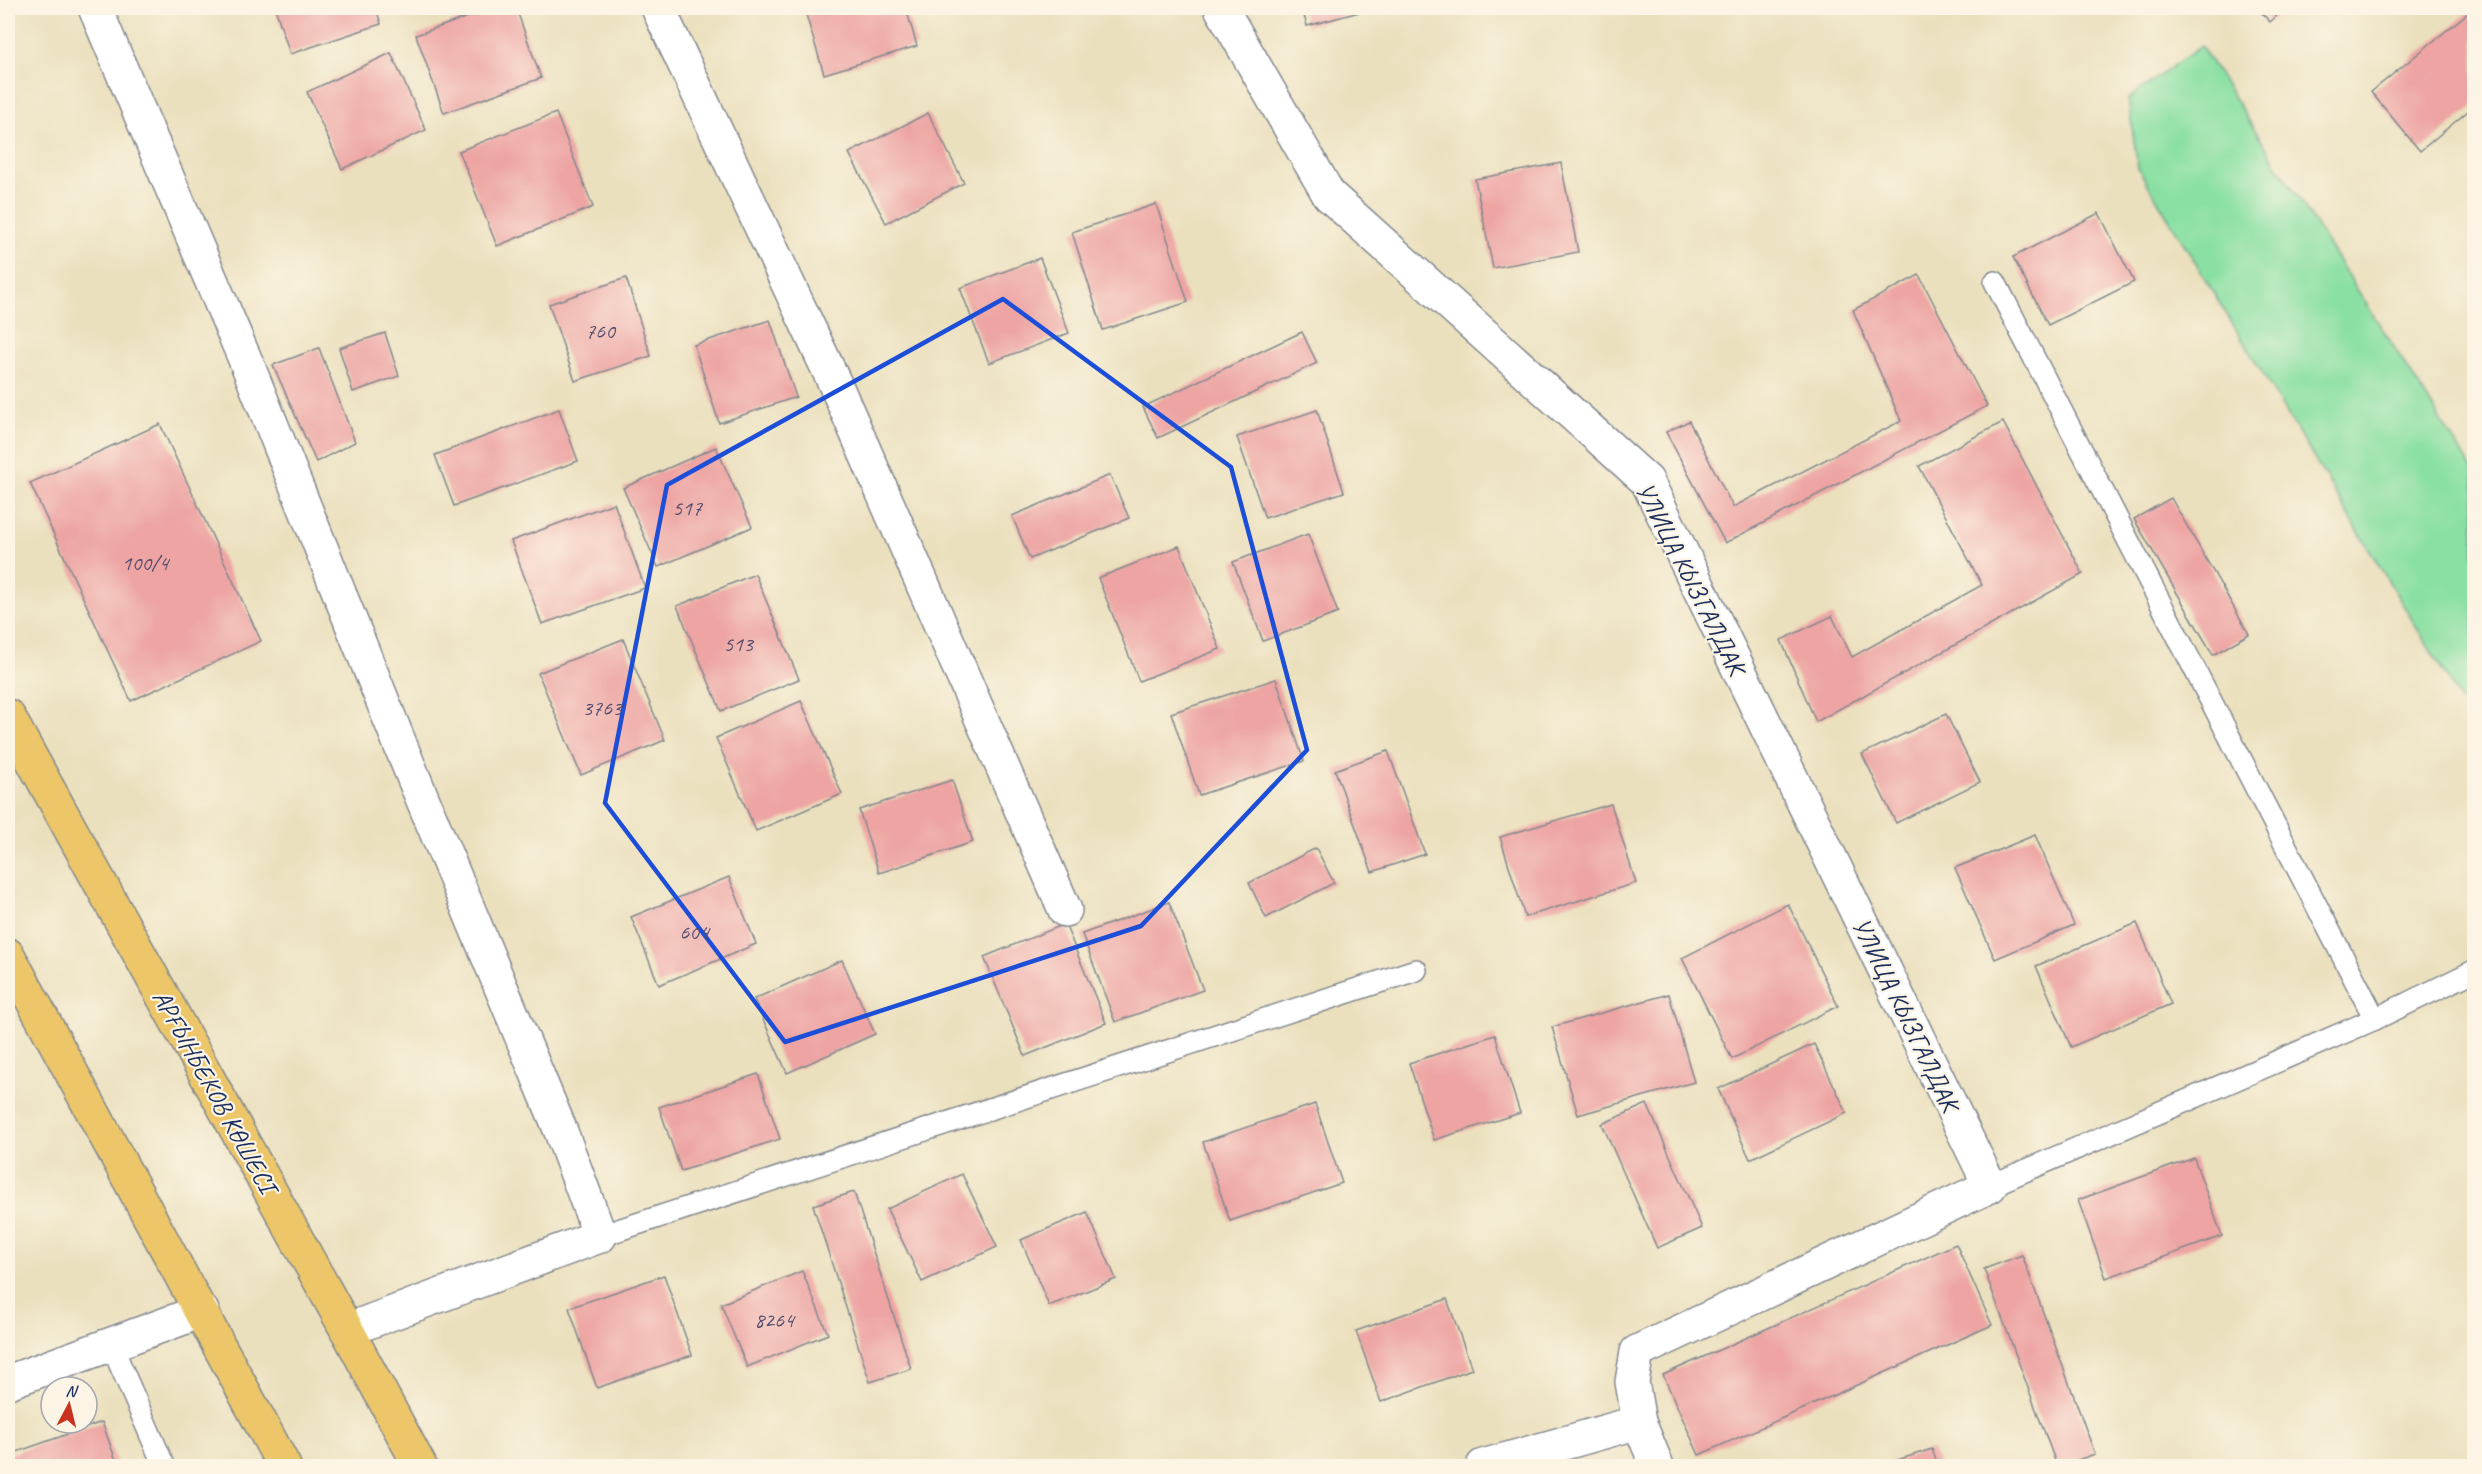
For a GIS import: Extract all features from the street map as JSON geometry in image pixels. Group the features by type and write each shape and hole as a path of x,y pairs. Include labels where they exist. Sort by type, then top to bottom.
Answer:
{"main road":[{"name":"АРҒЫНБЕКОВ КӨШЕСІ","path":"8,716 347,1330 420,1467"},
{"path":"8,955 202,1311 284,1467"}],"street":[{"path":"95,8 250,371 410,769 560,1129 600,1236 347,1330"},
{"path":"658,8 837,388 1065,910"},
{"name":"УЛИЦА КЫЗГАЛДАК","path":"1221,8 1329,195 1647,481 1990,1186"},
{"path":"1657,1467 1639,1422 1632,1382 1637,1352 1990,1186"},
{"path":"8,1382 202,1311"},
{"path":"1483,1467 1639,1422"}],"lane":[{"path":"1995,282 2375,1019"},
{"path":"600,1236 1416,970"},
{"path":"1990,1186 2375,1019 2475,971"},
{"path":"111,1344 165,1467"}],"highlighted area":[{"path":"1003,299 1231,467 1307,750 1141,926 785,1042 605,803 667,485"}],"green space":[{"path":"2201,46 2474,472 2474,722 2138,168 2128,99"}],"building":[{"path":"275,8 376,8 381,24 290,54"},
{"path":"494,8 516,8 541,78 444,113 416,35"},
{"path":"804,8 906,8 917,46 824,74"},
{"path":"1302,8 1374,8 1307,26"},
{"path":"2257,8 2285,8 2270,22"},
{"path":"2474,8 2474,106 2420,151 2371,92"},
{"path":"391,53 426,130 342,169 307,92"},
{"path":"556,113 593,207 497,246 459,151"},
{"path":"928,113 964,183 886,223 849,153"},
{"path":"1561,163 1578,252 1493,268 1475,179"},
{"path":"1156,204 1188,302 1103,330 1072,232"},
{"path":"2099,213 2134,282 2048,325 2013,257"},
{"path":"1040,258 1069,333 989,363 960,288"},
{"path":"1919,275 1987,406 1725,543 1666,432 1689,421 1733,507 1901,421 1853,310"},
{"path":"626,278 651,356 575,381 549,304"},
{"path":"770,320 796,397 719,423 694,345"},
{"path":"1302,332 1317,363 1158,438 1143,407"},
{"path":"385,333 399,376 353,392 339,348"},
{"path":"319,348 355,442 316,462 273,365"},
{"path":"559,409 578,461 454,506 435,455"},
{"path":"1317,410 1344,492 1265,518 1237,437"},
{"path":"2003,422 2083,574 1816,722 1781,640 1832,616 1852,657 1982,585 1919,466"},
{"path":"160,424 261,641 131,701 30,483"},
{"path":"716,447 752,527 658,567 623,488"},
{"path":"1110,475 1129,518 1030,559 1012,516"},
{"path":"2171,498 2249,634 2213,655 2134,519"},
{"path":"614,503 645,588 542,624 511,541"},
{"path":"1308,534 1338,613 1263,641 1233,562"},
{"path":"1179,546 1220,649 1139,681 1098,578"},
{"path":"755,574 799,679 721,711 677,606"},
{"path":"623,639 665,740 581,775 538,673"},
{"path":"1276,679 1304,761 1199,795 1171,713"},
{"path":"801,701 842,794 756,831 716,738"},
{"path":"1946,714 1980,782 1896,823 1862,754"},
{"path":"1388,751 1425,854 1372,872 1335,770"},
{"path":"952,780 973,842 879,873 859,810"},
{"path":"1611,804 1636,883 1525,917 1500,837"},
{"path":"2035,835 2074,925 1995,959 1955,868"},
{"path":"1316,848 1334,883 1266,918 1249,883"},
{"path":"729,877 756,944 659,985 631,917"},
{"path":"1169,902 1203,990 1115,1022 1082,934"},
{"path":"1788,904 1838,1006 1732,1059 1682,958"},
{"path":"2137,923 2171,1004 2071,1047 2036,966"},
{"path":"1065,924 1106,1023 1025,1056 984,957"},
{"path":"842,960 875,1034 787,1073 754,999"},
{"path":"1669,994 1694,1082 1578,1115 1552,1027"},
{"path":"1495,1035 1520,1113 1434,1140 1409,1063"},
{"path":"1814,1044 1847,1113 1750,1159 1718,1089"},
{"path":"758,1074 780,1139 681,1171 659,1107"},
{"path":"1315,1104 1342,1183 1230,1221 1203,1142"},
{"path":"1647,1104 1702,1228 1657,1248 1602,1124"},
{"path":"2194,1158 2222,1236 2106,1278 2078,1200"},
{"path":"962,1174 997,1247 922,1282 887,1209"},
{"path":"854,1192 911,1369 870,1382 813,1205"},
{"path":"1087,1212 1116,1279 1049,1306 1021,1240"},
{"path":"1956,1244 1992,1325 1699,1455 1663,1375"},
{"path":"2022,1255 2095,1454 2060,1466 2057,1466 1984,1269"},
{"path":"802,1271 828,1334 747,1367 721,1304"},
{"path":"664,1275 692,1355 597,1388 569,1308"},
{"path":"1447,1299 1472,1369 1381,1402 1356,1331"},
{"path":"102,1422 118,1466 8,1466 8,1455 65,1435 99,1435 99,1423"},
{"path":"1932,1449 1938,1466 1879,1466"}]}
